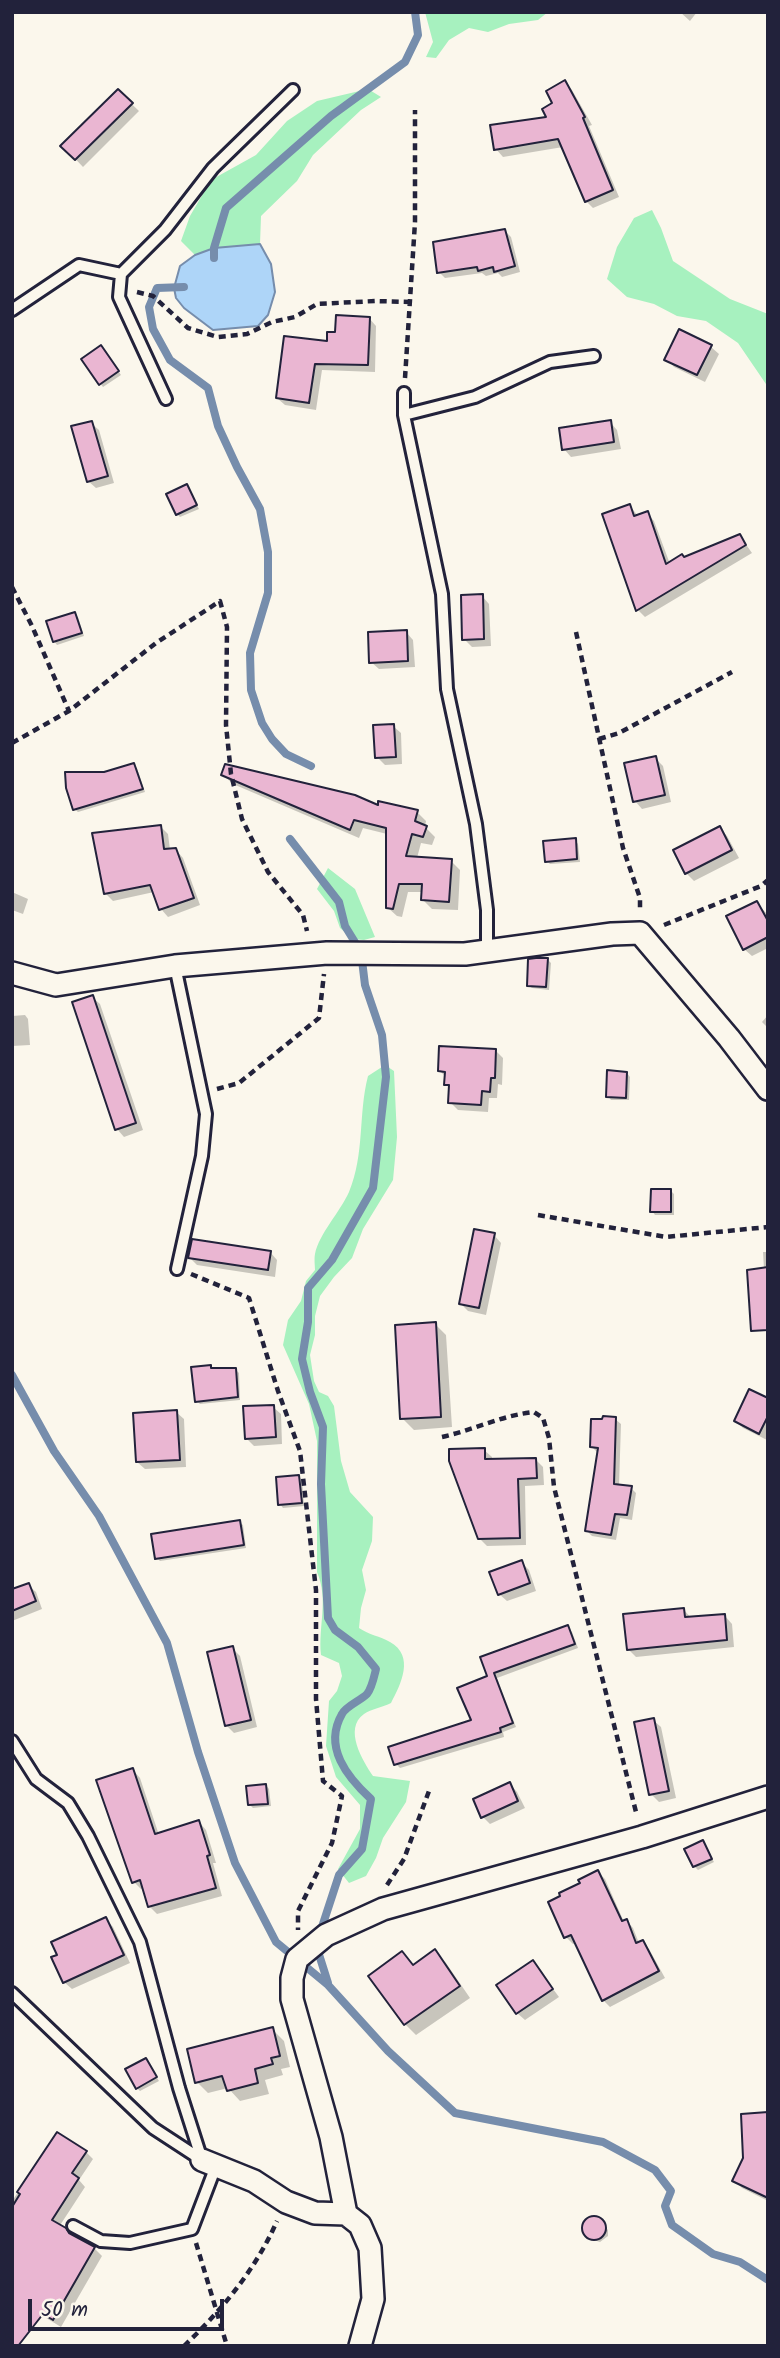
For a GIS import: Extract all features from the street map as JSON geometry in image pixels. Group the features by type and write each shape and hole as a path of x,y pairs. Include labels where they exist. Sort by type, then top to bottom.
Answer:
{"street":[{"path":"12,973 56,985 175,966 320,953 487,952 612,934 644,937 768,1088"},
{"path":"346,2214 331,2137 292,1999 293,1968 297,1959 326,1935 383,1909 642,1837 768,1797"},
{"path":"209,2163 254,2181 286,2202 315,2213 346,2214 360,2225 370,2248 373,2298 360,2346"}],"lane":[{"path":"166,399 119,297 121,274 165,230 213,168 293,90"},
{"path":"12,310 79,265 121,274"},
{"path":"404,415 475,397 550,362 594,356"},
{"path":"404,393 404,415 442,594 447,689 477,824 487,910 487,952"},
{"path":"175,966 206,1114 202,1156 177,1269"},
{"path":"12,1741 36,1779 68,1803 88,1836 140,1942 179,2088 209,2163 192,2229 130,2243 101,2241 73,2226"},
{"path":"12,1993 153,2128 209,2163"}],"path":[{"path":"404,393 412,302 415,110"},
{"path":"119,297 138,291 153,296 188,328 218,337 247,334 272,322 295,317 317,304 412,302"},
{"path":"12,587 69,711"},
{"path":"12,743 69,711 156,643 220,601 228,626 226,726 230,774 242,819 268,872 303,915 320,953 320,1018 239,1083 203,1094"},
{"path":"576,632 623,848 640,898 644,937 661,926 761,886 768,880"},
{"path":"599,738 619,733 732,672"},
{"path":"538,1215 666,1237 768,1227"},
{"path":"177,1269 249,1298 300,1451 316,1590 316,1699 323,1781 342,1796 332,1843 298,1911 298,1939 303,1955"},
{"path":"442,1437 472,1430 515,1414 534,1412 543,1418 549,1438 554,1487 642,1837"},
{"path":"383,1909 384,1889 404,1859 429,1791"},
{"path":"184,2346 218,2313 268,2243 286,2202"},
{"path":"192,2229 227,2346"}],"green space":[{"path":"425,12 548,12 538,20 509,24 488,32 469,28 449,40 436,58 426,57 433,42"},
{"path":"368,89 381,97 361,110 313,155 297,181 261,216 260,244 214,248 195,255 181,241 190,216 211,180 256,155 287,121 317,101"},
{"path":"652,210 673,261 730,299 768,314 768,387 738,343 706,321 677,316 654,304 627,297 607,279 617,247 634,218"},
{"path":"328,868 355,889 375,937 353,939 340,928 334,911 317,889"},
{"path":"385,1065 394,1071 397,1137 393,1180 363,1229 352,1258 320,1296 310,1355 314,1381 319,1392 328,1396 334,1406 341,1461 350,1492 373,1517 372,1541 362,1570 366,1590 359,1628 398,1648 404,1662 402,1679 391,1703 364,1714 358,1720 355,1736 360,1754 373,1776 410,1781 406,1802 383,1838 366,1876 349,1883 338,1869 360,1829 360,1805 336,1777 326,1746 329,1701 337,1691 342,1676 339,1663 321,1655 323,1603 317,1572 317,1441 309,1404 283,1345 288,1320 301,1301 306,1281 315,1270 317,1246 345,1200 354,1177 368,1076"}],"water":[{"path":"260,244 271,264 275,292 268,315 258,326 213,330 184,308 176,298 174,288 180,266 195,255 214,248"}],"building":[{"path":"565,80 585,117 583,118 613,190 585,202 558,139 494,150 490,125 546,117 542,109 552,103 546,91"},
{"path":"118,89 133,103 75,160 60,146"},
{"path":"505,229 515,266 494,272 493,267 478,271 477,267 437,273 433,242"},
{"path":"336,315 370,317 368,365 315,364 309,403 276,398 284,336 327,341 327,332 335,332"},
{"path":"679,329 712,345 697,375 664,360"},
{"path":"101,345 119,371 99,385 81,359"},
{"path":"611,420 614,442 562,450 559,428"},
{"path":"92,421 108,476 87,482 71,426"},
{"path":"187,484 197,505 176,515 166,494"},
{"path":"630,504 634,516 648,511 666,564 682,554 684,557 740,534 746,545 636,611 602,514"},
{"path":"483,594 484,639 462,640 461,595"},
{"path":"75,612 82,633 53,642 46,621"},
{"path":"407,630 408,661 369,663 368,632"},
{"path":"394,724 396,757 375,758 373,725"},
{"path":"656,756 665,795 633,802 624,763"},
{"path":"134,763 143,789 73,810 66,788 65,772 104,772"},
{"path":"225,764 355,795 378,805 378,801 418,810 415,821 427,826 423,837 412,834 406,856 452,859 449,902 421,900 422,884 399,884 393,909 386,908 386,828 354,820 350,830 221,775"},
{"path":"161,825 164,849 176,848 194,898 159,910 150,885 104,894 92,833"},
{"path":"720,826 732,850 685,874 673,850"},
{"path":"576,838 577,859 545,862 543,841"},
{"path":"757,901 768,921 768,937 743,950 726,916"},
{"path":"548,958 546,987 527,986 528,959"},
{"path":"93,995 136,1123 115,1130 72,1002"},
{"path":"439,1046 496,1049 495,1078 491,1078 490,1092 482,1091 481,1105 448,1103 449,1085 444,1085 445,1072 438,1071"},
{"path":"607,1070 627,1072 626,1098 606,1097"},
{"path":"651,1189 671,1189 671,1212 650,1212"},
{"path":"474,1229 495,1233 479,1308 459,1304"},
{"path":"192,1239 271,1251 268,1270 188,1258"},
{"path":"768,1267 768,1330 751,1331 747,1270"},
{"path":"436,1322 441,1417 400,1419 395,1325"},
{"path":"211,1365 211,1368 236,1368 238,1397 195,1402 191,1367"},
{"path":"749,1389 768,1398 768,1416 759,1434 734,1421"},
{"path":"274,1405 276,1437 245,1439 243,1406"},
{"path":"177,1410 180,1460 136,1462 133,1413"},
{"path":"603,1416 616,1417 614,1484 632,1486 627,1515 615,1514 611,1535 585,1531 598,1448 590,1447 591,1419 602,1419"},
{"path":"485,1448 485,1459 536,1458 537,1478 518,1479 520,1538 478,1539 449,1461 449,1449"},
{"path":"299,1475 302,1503 278,1505 276,1477"},
{"path":"240,1520 244,1545 155,1559 151,1534"},
{"path":"522,1560 530,1583 498,1595 489,1572"},
{"path":"29,1583 36,1601 12,1611 12,1589"},
{"path":"684,1608 685,1617 725,1614 727,1640 627,1650 623,1614"},
{"path":"568,1625 575,1644 494,1673 513,1723 500,1728 501,1732 394,1765 388,1747 471,1720 457,1688 487,1676 480,1657"},
{"path":"233,1646 251,1720 225,1726 207,1652"},
{"path":"654,1718 669,1791 649,1795 634,1722"},
{"path":"133,1768 155,1834 199,1820 210,1855 207,1856 216,1888 148,1907 140,1880 132,1883 96,1780"},
{"path":"510,1782 518,1801 481,1818 473,1799"},
{"path":"266,1784 268,1804 248,1805 246,1786"},
{"path":"703,1840 712,1859 693,1867 684,1849"},
{"path":"598,1870 622,1921 627,1919 636,1943 643,1940 659,1971 602,2001 571,1935 564,1938 548,1902 560,1896 559,1893 580,1883 578,1880"},
{"path":"106,1917 124,1955 63,1983 51,1957 57,1955 51,1942"},
{"path":"435,1949 460,1986 404,2025 368,1976 402,1951 413,1965"},
{"path":"533,1960 553,1989 516,2014 496,1985"},
{"path":"273,2027 280,2056 271,2058 273,2064 255,2069 258,2083 227,2091 222,2076 195,2083 187,2049"},
{"path":"146,2058 157,2077 136,2089 125,2069"},
{"path":"768,2112 768,2198 732,2181 743,2158 741,2114"},
{"path":"57,2132 87,2151 72,2173 79,2178 52,2220 95,2247 53,2320 43,2314 18,2346 12,2346 12,2207 20,2194 17,2192"},
{"path":"594,2216 605,2223 606,2228 599,2239 594,2240 583,2233 582,2228 589,2217"}],"waterway":[{"path":"214,258 214,248 226,208 331,116 405,62 418,35 415,12"},
{"path":"184,287 157,288 149,307 153,329 170,360 208,388 218,426 260,509 268,552 268,593 250,653 251,690 262,723 272,739 286,754 311,766"},
{"path":"290,839 339,902 345,926 361,952 365,985 382,1035 386,1077 373,1188 332,1260 308,1288 308,1322 302,1359 323,1427 321,1484 328,1618 335,1630 358,1647 376,1669 369,1692 344,1711 337,1726 336,1750 340,1761 371,1799 362,1849 339,1875 320,1933"},
{"path":"12,1375 54,1451 99,1516 167,1643 198,1752 235,1863 276,1942 328,1985 388,2051 455,2113 603,2142 655,2170 671,2191 665,2206 672,2225 713,2254 740,2262 768,2280"},
{"path":"316,1945 328,1983"}]}
